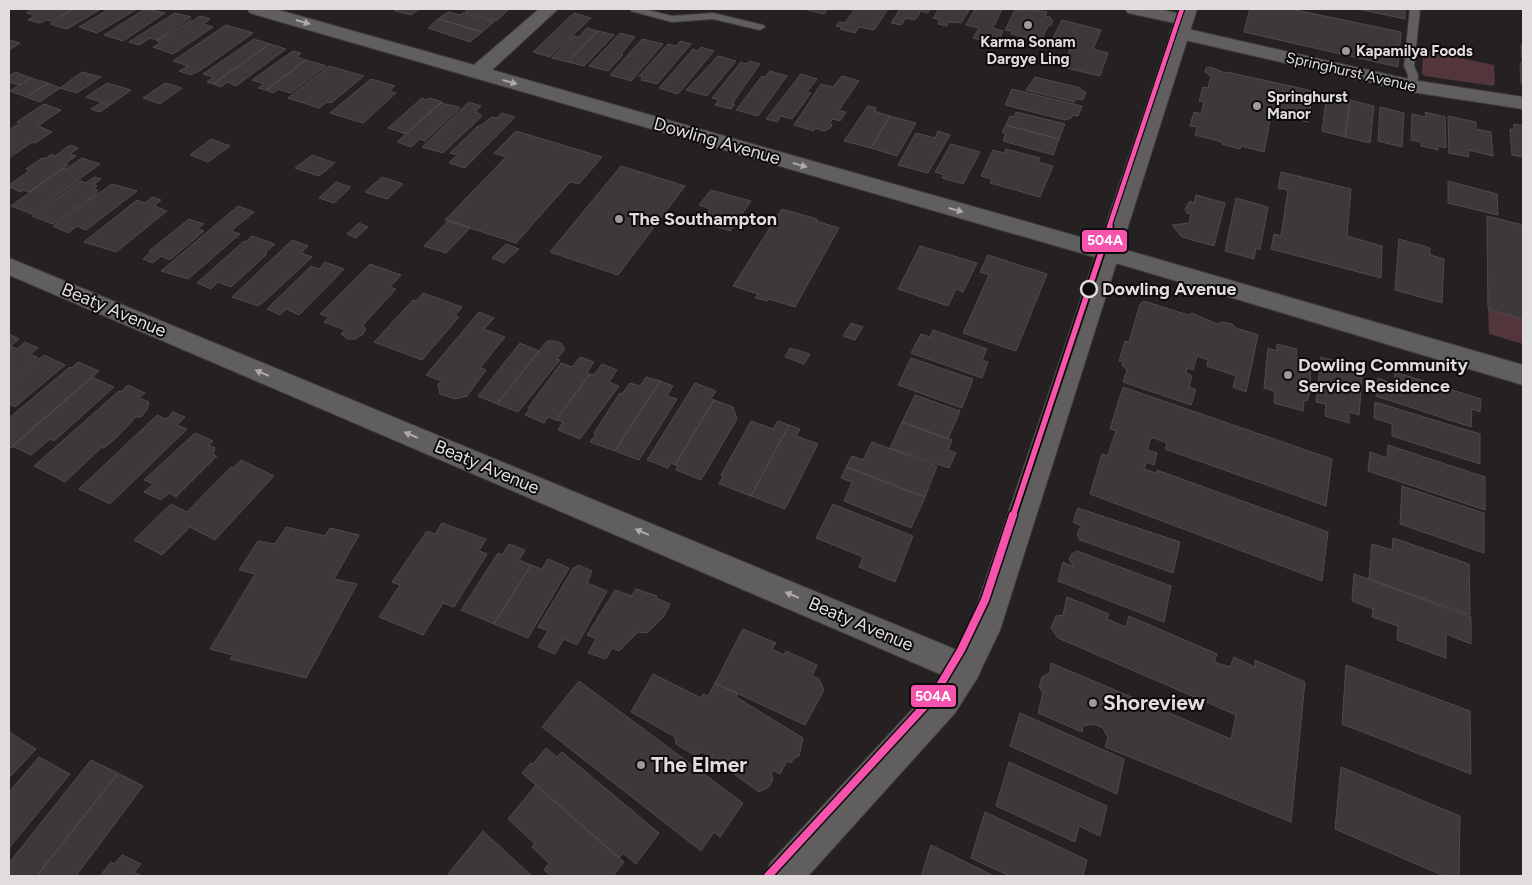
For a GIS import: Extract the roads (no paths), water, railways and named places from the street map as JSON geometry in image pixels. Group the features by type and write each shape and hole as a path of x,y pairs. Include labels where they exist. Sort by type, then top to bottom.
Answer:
{"street":[{"name":"Dowling Avenue","path":"256,9 1523,375"},
{"path":"478,72 549,9"},
{"name":"Springhurst Avenue","path":"1134,9 1184,20 1412,86 1514,101"},
{"path":"783,876 943,701 965,669 984,630 1106,253 1184,20"},
{"name":"Beaty Avenue","path":"9,266 965,669"}],"lane":[{"path":"634,9 672,19 713,16 760,27"},
{"path":"1412,86 1413,76 1409,66 1415,9"}],"place":[{"name":"Karma Sonam Dargye Ling","path":"1028,25"},
{"name":"Kapamilya Foods","path":"1346,51"},
{"name":"Springhurst Manor","path":"1257,106"},
{"name":"The Southampton","path":"619,219"},
{"name":"Dowling Avenue","path":"1089,289"},
{"name":"Dowling Community Service Residence","path":"1288,375"},
{"name":"Shoreview","path":"1093,703"},
{"name":"The Elmer","path":"641,765"}]}
